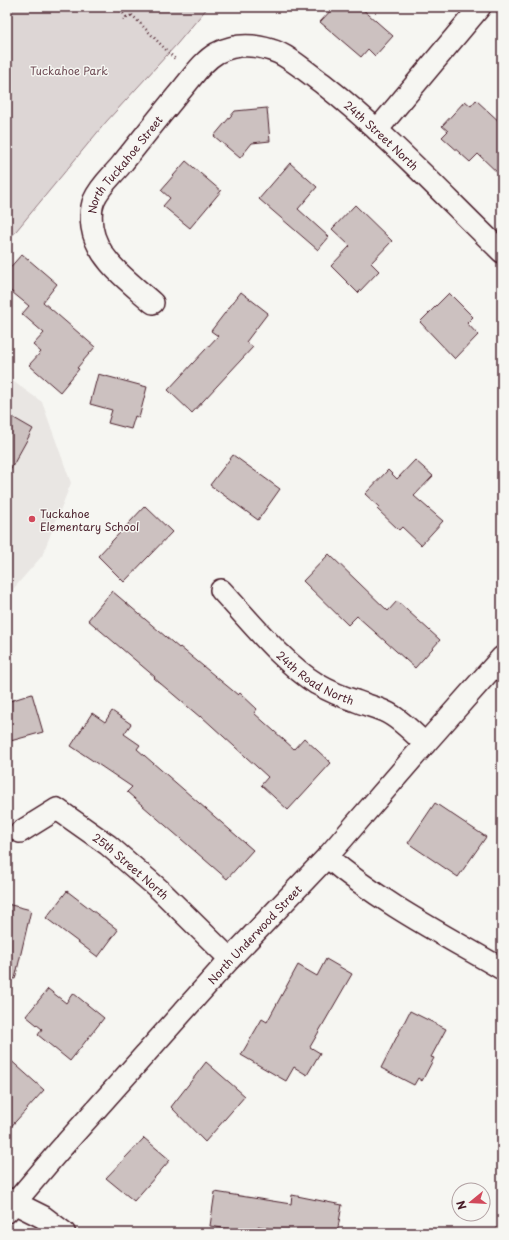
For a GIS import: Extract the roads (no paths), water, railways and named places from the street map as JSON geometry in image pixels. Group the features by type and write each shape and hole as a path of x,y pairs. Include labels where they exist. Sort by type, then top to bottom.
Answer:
{"street":[{"path":"377,130 480,7"},
{"name":"North Tuckahoe Street","path":"153,303 114,268 103,254 92,227 94,201 100,189 205,63 223,50 236,46 243,46"},
{"name":"24th Street North","path":"243,46 270,49 280,53 303,69 377,130 502,252"},
{"name":"24th Road North","path":"221,590 265,638 297,669 331,691 383,710 408,728 425,744"},
{"name":"North Underwood Street","path":"10,1205 230,959 327,857 502,657"},
{"name":"25th Street North","path":"20,832 57,809 108,845 160,890 230,959"},
{"path":"327,857 352,878 395,908 502,969"},
{"path":"10,1205 44,1217 64,1233"}],"place":[{"name":"Tuckahoe Elementary School","path":"32,519"}],"park label":[{"name":"Tuckahoe Park","path":"69,70"}]}
